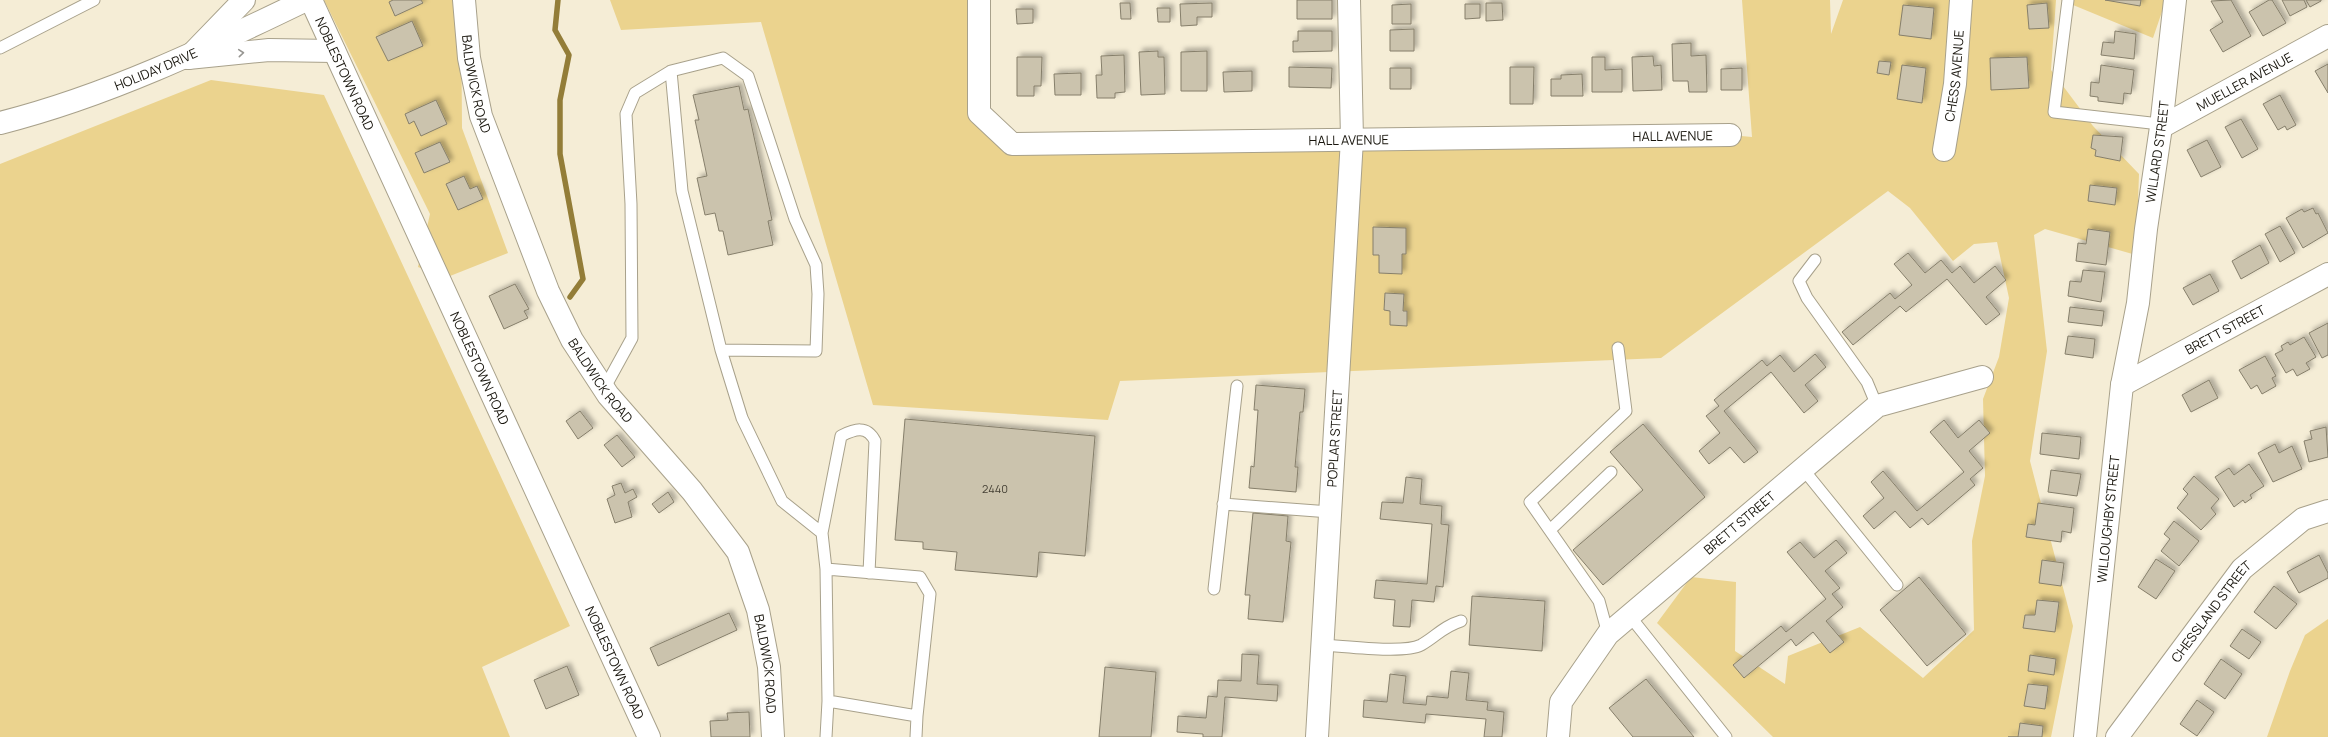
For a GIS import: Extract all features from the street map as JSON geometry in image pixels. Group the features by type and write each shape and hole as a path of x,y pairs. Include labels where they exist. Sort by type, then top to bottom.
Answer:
{"street":[{"path":"188,58 244,0"},
{"name":"HOLIDAY DRIVE","path":"0,122 52,109 188,58 306,0"},
{"name":"NOBLESTOWN ROAD","path":"311,0 648,737"},
{"name":"BALDWICK ROAD","path":"464,0 469,58 481,116 548,291 572,340 604,388 692,492 738,552 758,610 769,667 774,737"},
{"name":"HALL AVENUE","path":"979,0 979,113 1012,144 1730,135"},
{"name":"POPLAR STREET","path":"1317,737 1352,140 1349,0"},
{"name":"CHESS AVENUE","path":"1944,150 1954,84 1961,0"},
{"name":"WILLARD STREET","path":"2138,303 2146,229 2161,127 2175,0"},
{"name":"MUELLER AVENUE","path":"2161,127 2328,36"},
{"path":"188,58 268,50 334,51"},
{"name":"BRETT STREET","path":"2122,385 2328,274"},
{"name":"WILLOUGHBY STREET","path":"2085,737 2122,385 2138,303"},
{"name":"BRETT STREET","path":"1558,737 1561,702 1608,634 1629,616 1877,406 1982,377"},
{"name":"CHESSLAND STREET","path":"2117,737 2242,569 2303,519 2328,511"}],"lane":[{"path":"0,48 94,0"},
{"path":"2068,0 2054,112 2152,123 2161,127"},
{"path":"604,388 632,338 631,204 626,114 635,93 671,71 723,58 748,76 796,219 816,265 818,294 816,351 721,350"},
{"path":"671,71 682,191 721,350 742,418 782,501 822,533"},
{"path":"1815,260 1799,281 1807,298 1867,382 1877,406"},
{"path":"1608,634 1599,601 1530,502 1626,410 1618,348"},
{"path":"1214,589 1237,386"},
{"path":"826,737 828,701 826,569 822,533 841,436 852,430 865,429 876,441 870,572"},
{"path":"1803,469 1897,585"},
{"path":"1550,530 1611,472"},
{"path":"1223,504 1330,512"},
{"path":"826,569 920,577 930,594 916,737"},
{"path":"1629,616 1726,737"},
{"path":"1322,645 1407,649 1421,645 1447,626 1461,621"},
{"path":"828,701 917,716"}],"shaded area":[{"path":"324,0 461,0 462,128 508,253 445,278 418,267 430,214"},
{"path":"610,0 986,0 987,123 1023,143 1730,135 1752,137 1742,0 1830,0 1831,34 1843,0 2056,0 2051,70 2093,126 2139,174 2136,255 2045,229 2034,235 2047,351 2030,461 2073,626 2051,737 1773,737 1657,623 1691,577 1736,582 1735,651 1785,684 1788,656 1860,627 1923,678 1974,630 1972,541 1985,476 1983,399 1999,357 2009,298 1997,242 1974,244 1953,261 1910,208 1888,191 1661,358 1120,381 1108,420 873,405 761,22 621,30"},
{"path":"2061,0 2166,0 2153,38"},
{"path":"211,80 324,95 570,626 482,667 510,737 0,737 0,164"},
{"path":"2328,619 2328,737 2267,737 2290,671 2305,635"}],"building":[{"path":"393,0 421,0 423,3 395,16 389,2"},
{"path":"1297,0 1332,0 1332,19 1297,19"},
{"path":"2105,0 2141,0 2140,6"},
{"path":"2231,0 2251,36 2223,52 2210,30 2223,22 2211,1"},
{"path":"2269,0 2272,0 2286,23 2263,36 2249,12"},
{"path":"2282,0 2304,0 2307,7 2290,16"},
{"path":"2306,0 2321,0 2321,1 2310,7"},
{"path":"1120,3 1130,3 1131,19 1121,19"},
{"path":"1212,3 1212,17 1197,17 1197,25 1181,26 1180,4"},
{"path":"1486,3 1502,3 1503,20 1486,21"},
{"path":"2047,3 2049,28 2029,29 2027,5"},
{"path":"1411,4 1411,24 1392,24 1392,5"},
{"path":"1465,4 1480,4 1480,18 1465,19"},
{"path":"1903,5 1934,8 1931,39 1899,35"},
{"path":"1157,8 1170,8 1170,22 1158,22"},
{"path":"1016,9 1033,9 1033,23 1017,24"},
{"path":"412,21 423,46 388,61 376,37"},
{"path":"1414,29 1414,51 1390,51 1390,30"},
{"path":"1298,31 1332,31 1332,51 1293,52 1293,41 1298,41"},
{"path":"2115,31 2136,34 2134,59 2101,55 2103,42 2114,43"},
{"path":"1691,43 1691,56 1706,55 1707,92 1689,92 1688,81 1673,81 1672,44"},
{"path":"1158,51 1158,57 1164,57 1165,94 1141,95 1139,52"},
{"path":"1207,51 1207,91 1181,91 1181,52"},
{"path":"1124,55 1125,92 1115,93 1115,98 1097,98 1096,75 1102,75 1101,56"},
{"path":"1653,56 1654,66 1661,65 1662,90 1633,91 1632,57"},
{"path":"1017,57 1042,57 1041,86 1034,86 1034,96 1017,96"},
{"path":"1592,57 1605,57 1605,70 1622,69 1622,92 1592,92"},
{"path":"2027,57 2029,88 1991,90 1990,58"},
{"path":"1879,61 1891,62 1889,75 1877,73"},
{"path":"2328,64 2328,93 2315,71"},
{"path":"1902,65 1926,68 1922,103 1897,99"},
{"path":"2101,65 2134,70 2131,94 2124,93 2123,104 2098,101 2098,97 2090,96 2091,82 2099,83"},
{"path":"1289,67 1332,68 1331,88 1289,87"},
{"path":"1510,67 1534,67 1533,104 1510,104"},
{"path":"1390,68 1411,68 1411,89 1390,89"},
{"path":"1742,68 1742,90 1721,90 1721,69"},
{"path":"1252,71 1252,91 1224,92 1223,72"},
{"path":"1081,73 1081,95 1055,95 1054,74"},
{"path":"1582,74 1583,96 1551,96 1551,79 1561,79 1561,75"},
{"path":"739,86 744,110 748,109 772,220 768,221 773,245 728,255 723,231 719,231 715,213 705,215 697,178 707,176 695,120 699,120 693,95"},
{"path":"2280,95 2296,125 2287,130 2285,126 2278,130 2263,104"},
{"path":"436,100 447,124 421,136 414,121 409,124 405,114"},
{"path":"2241,119 2258,149 2242,158 2225,127"},
{"path":"2093,135 2123,137 2120,161 2095,156 2096,150 2091,148"},
{"path":"2207,140 2221,167 2201,177 2187,150"},
{"path":"440,142 450,162 424,173 415,153"},
{"path":"464,176 470,189 477,186 483,199 458,210 446,184"},
{"path":"2090,185 2117,188 2115,205 2088,201"},
{"path":"2313,208 2316,214 2318,213 2328,233 2303,248 2286,218 2302,209 2304,212"},
{"path":"2280,226 2295,253 2280,262 2265,234"},
{"path":"1373,227 1406,228 1406,254 1402,254 1402,274 1379,273 1379,255 1373,255"},
{"path":"2088,229 2110,232 2106,265 2076,261 2078,243 2086,244"},
{"path":"2260,245 2269,263 2241,279 2232,261"},
{"path":"1908,253 1925,273 1941,260 1952,273 1960,266 1974,283 1995,266 2006,280 1986,297 2000,314 1986,325 1947,279 1906,312 1900,306 1853,345 1842,332 1890,293 1895,299 1912,285 1894,264"},
{"path":"2083,270 2105,272 2101,302 2068,296 2070,281 2081,282"},
{"path":"2210,274 2219,291 2193,305 2183,288"},
{"path":"515,284 529,309 524,311 528,318 504,329 489,296"},
{"path":"1385,293 1404,294 1403,311 1407,311 1407,326 1390,325 1390,311 1384,310"},
{"path":"2070,307 2104,311 2102,326 2068,322"},
{"path":"2328,323 2328,355 2322,358 2309,333"},
{"path":"2068,336 2095,339 2093,358 2065,354"},
{"path":"2304,337 2316,357 2306,363 2310,369 2297,376 2293,369 2286,373 2275,354 2283,350 2281,346 2288,342 2290,345"},
{"path":"1815,354 1826,367 1805,385 1818,401 1804,413 1771,372 1724,411 1758,452 1744,463 1730,447 1709,464 1699,451 1720,433 1706,416 1719,406 1714,400 1762,360 1767,366 1780,355 1794,372"},
{"path":"2265,356 2276,376 2272,378 2276,386 2262,394 2257,385 2251,389 2239,370"},
{"path":"2209,380 2218,398 2191,412 2182,395"},
{"path":"1256,385 1305,389 1303,412 1300,412 1295,467 1298,467 1296,492 1249,488 1251,466 1254,467 1258,410 1254,410"},
{"path":"580,411 593,428 578,439 566,421"},
{"path":"905,419 1095,436 1085,556 1039,552 1037,577 955,570 957,552 923,549 923,542 895,540"},
{"path":"1944,420 1958,438 1979,420 1990,433 1969,451 1983,468 1970,479 1975,485 1928,525 1922,518 1910,528 1895,511 1874,529 1863,516 1884,498 1871,482 1883,471 1917,511 1964,472 1930,432"},
{"path":"1643,424 1705,497 1603,585 1573,550 1643,490 1610,452"},
{"path":"2326,427 2328,457 2309,462 2304,441 2312,439 2310,431"},
{"path":"2042,433 2081,437 2079,459 2040,454"},
{"path":"617,435 635,457 622,467 604,445"},
{"path":"2275,444 2279,453 2292,446 2302,469 2273,482 2258,453"},
{"path":"2249,464 2264,486 2250,495 2252,498 2245,503 2243,500 2234,507 2215,477 2229,468 2234,475"},
{"path":"2051,470 2081,474 2077,496 2048,492"},
{"path":"2194,476 2219,499 2211,508 2216,514 2201,530 2177,508 2188,494 2183,489"},
{"path":"1406,477 1422,479 1420,504 1442,506 1441,524 1449,525 1443,587 1436,586 1434,602 1412,600 1410,627 1393,626 1395,600 1374,598 1376,580 1427,584 1432,524 1380,519 1382,502 1403,503"},
{"path":"621,483 625,493 633,489 637,497 628,502 632,517 615,523 607,499 615,495 612,486"},
{"path":"668,492 674,502 659,513 652,504"},
{"path":"2038,503 2074,508 2071,533 2062,531 2061,542 2026,537 2028,524 2035,525"},
{"path":"1253,513 1288,516 1286,541 1291,542 1283,622 1248,619 1250,595 1245,595"},
{"path":"2174,521 2199,541 2179,566 2161,551 2170,539 2164,534"},
{"path":"1836,540 1847,553 1825,571 1840,588 1832,594 1843,607 1826,621 1844,642 1830,653 1813,632 1796,646 1791,639 1744,678 1733,665 1781,626 1786,632 1826,599 1787,552 1800,542 1814,558"},
{"path":"2319,555 2328,573 2328,578 2299,593 2287,572"},
{"path":"2156,559 2175,571 2156,599 2138,587"},
{"path":"2042,560 2064,563 2061,586 2039,583"},
{"path":"1919,577 1966,634 1927,666 1880,610"},
{"path":"2274,586 2297,604 2276,629 2254,612"},
{"path":"1472,596 1545,601 1542,651 1469,645"},
{"path":"2037,600 2059,602 2055,632 2023,628 2025,615 2035,615"},
{"path":"729,613 737,630 658,666 650,648"},
{"path":"2242,629 2261,642 2249,659 2230,646"},
{"path":"1242,654 1259,655 1257,684 1278,685 1277,701 1225,697 1222,737 1203,737 1203,734 1177,732 1178,716 1206,718 1208,696 1217,697 1218,680 1241,681"},
{"path":"2030,655 2056,659 2054,675 2028,671"},
{"path":"2221,659 2242,674 2225,699 2204,684"},
{"path":"567,666 579,695 546,709 534,680"},
{"path":"1105,667 1156,672 1151,737 1099,737"},
{"path":"1451,671 1469,673 1466,700 1488,702 1487,710 1504,712 1502,737 1484,737 1486,719 1426,714 1425,723 1363,717 1364,700 1387,702 1390,674 1406,676 1403,703 1426,705 1427,696 1448,698"},
{"path":"1646,679 1694,737 1633,737 1609,708"},
{"path":"2028,684 2048,686 2045,709 2024,706"},
{"path":"2197,700 2214,712 2197,736 2180,724"},
{"path":"749,712 750,737 711,737 710,721 728,720 727,713"},
{"path":"2020,723 2043,726 2042,737 2018,737"}],"waterway":[{"path":"558,0 555,30 569,55 560,100 560,154 583,279 570,297"}]}
